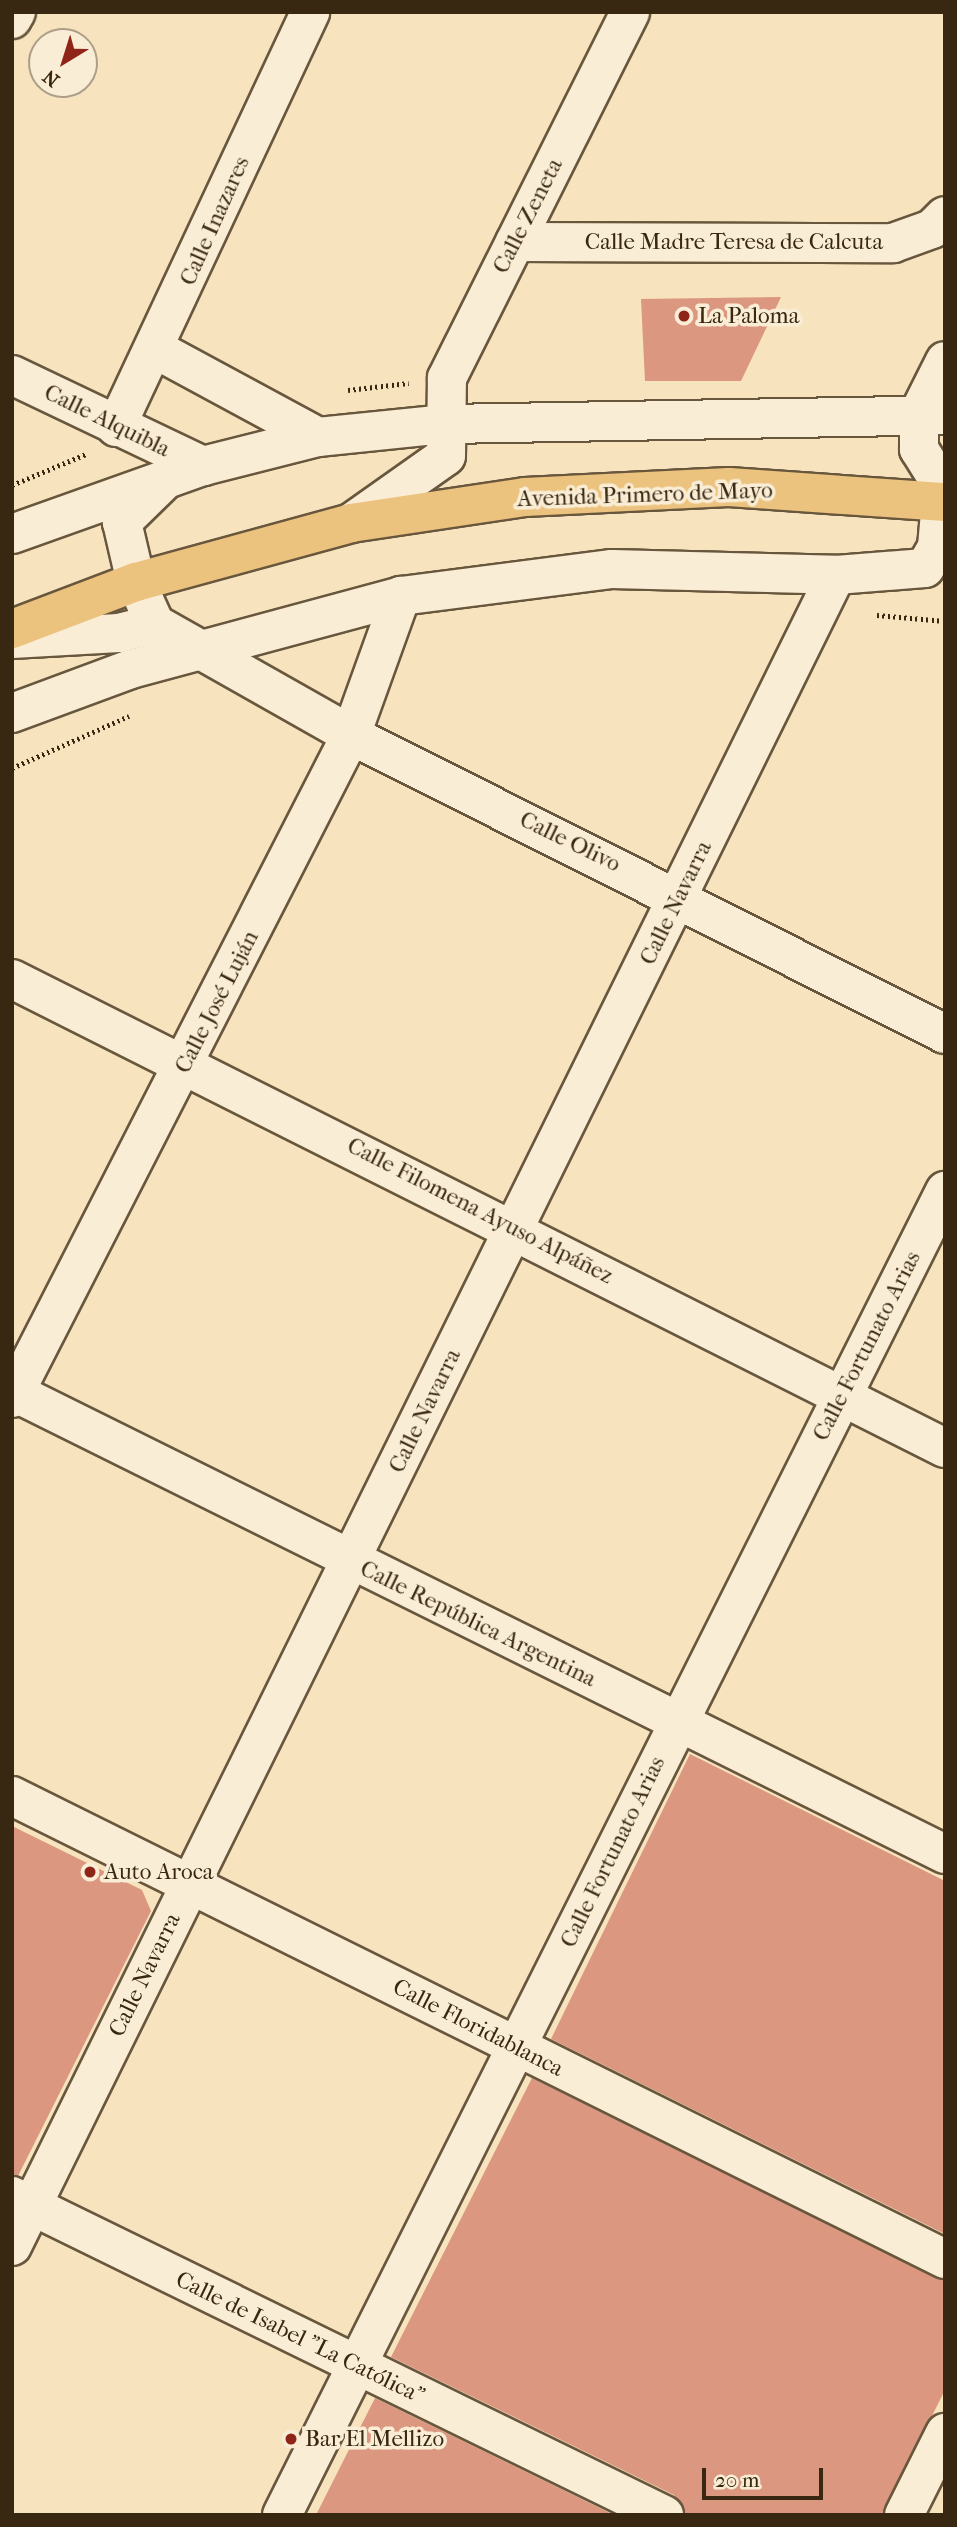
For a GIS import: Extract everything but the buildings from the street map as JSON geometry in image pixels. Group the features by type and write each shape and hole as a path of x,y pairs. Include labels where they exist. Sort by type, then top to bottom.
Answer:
{"main road":[{"name":"Avenida Primero de Mayo","path":"12,629 136,582 351,523 525,497 729,487 943,502"}],"street":[{"path":"12,19 16,12"},
{"name":"Calle Inazares","path":"117,427 157,350 310,12"},
{"name":"Calle Zeneta","path":"446,424 447,378 630,12"},
{"name":"Calle Madre Teresa de Calcuta","path":"515,242 893,243 932,229 945,216"},
{"path":"157,350 318,436"},
{"path":"12,713 194,651 401,596 612,569 836,575 925,568 937,547 943,502 939,481 919,449 932,414 945,361"},
{"name":"Calle Alquibla","path":"12,375 203,466"},
{"path":"12,534 203,466 318,436 446,424 850,421 932,414"},
{"name":"Avenida Primero de Mayo","path":"351,523 446,456 446,424"},
{"path":"52,519 122,522 164,481"},
{"path":"122,522 136,582 155,624 194,651"},
{"path":"836,575 945,591"},
{"name":"Calle Navarra","path":"12,2246 22,2201 190,1884 836,575"},
{"name":"Calle José Luján","path":"13,1393 186,1066 351,735 401,596"},
{"path":"12,639 119,633 155,624"},
{"name":"Calle Olivo","path":"194,651 351,735 679,896 945,1034"},
{"name":"Calle Filomena Ayuso Alpáñez","path":"12,979 515,1227 841,1397 945,1448"},
{"name":"Calle Fortunato Arias","path":"282,2515 358,2367 514,2046 945,1191"},
{"name":"Calle República Argentina","path":"13,1393 945,1854"},
{"name":"Calle Floridablanca","path":"12,1796 945,2259"},
{"name":"Calle de Isabel \"La Católica\"","path":"22,2201 664,2515"},
{"path":"904,2515 945,2433"}],"path":[{"path":"818,611 945,621"},
{"path":"12,768 143,710"}],"place":[{"name":"La Paloma","path":"684,316"},
{"name":"Auto Aroca","path":"90,1872"},
{"name":"Bar El Mellizo","path":"291,2439"}]}
